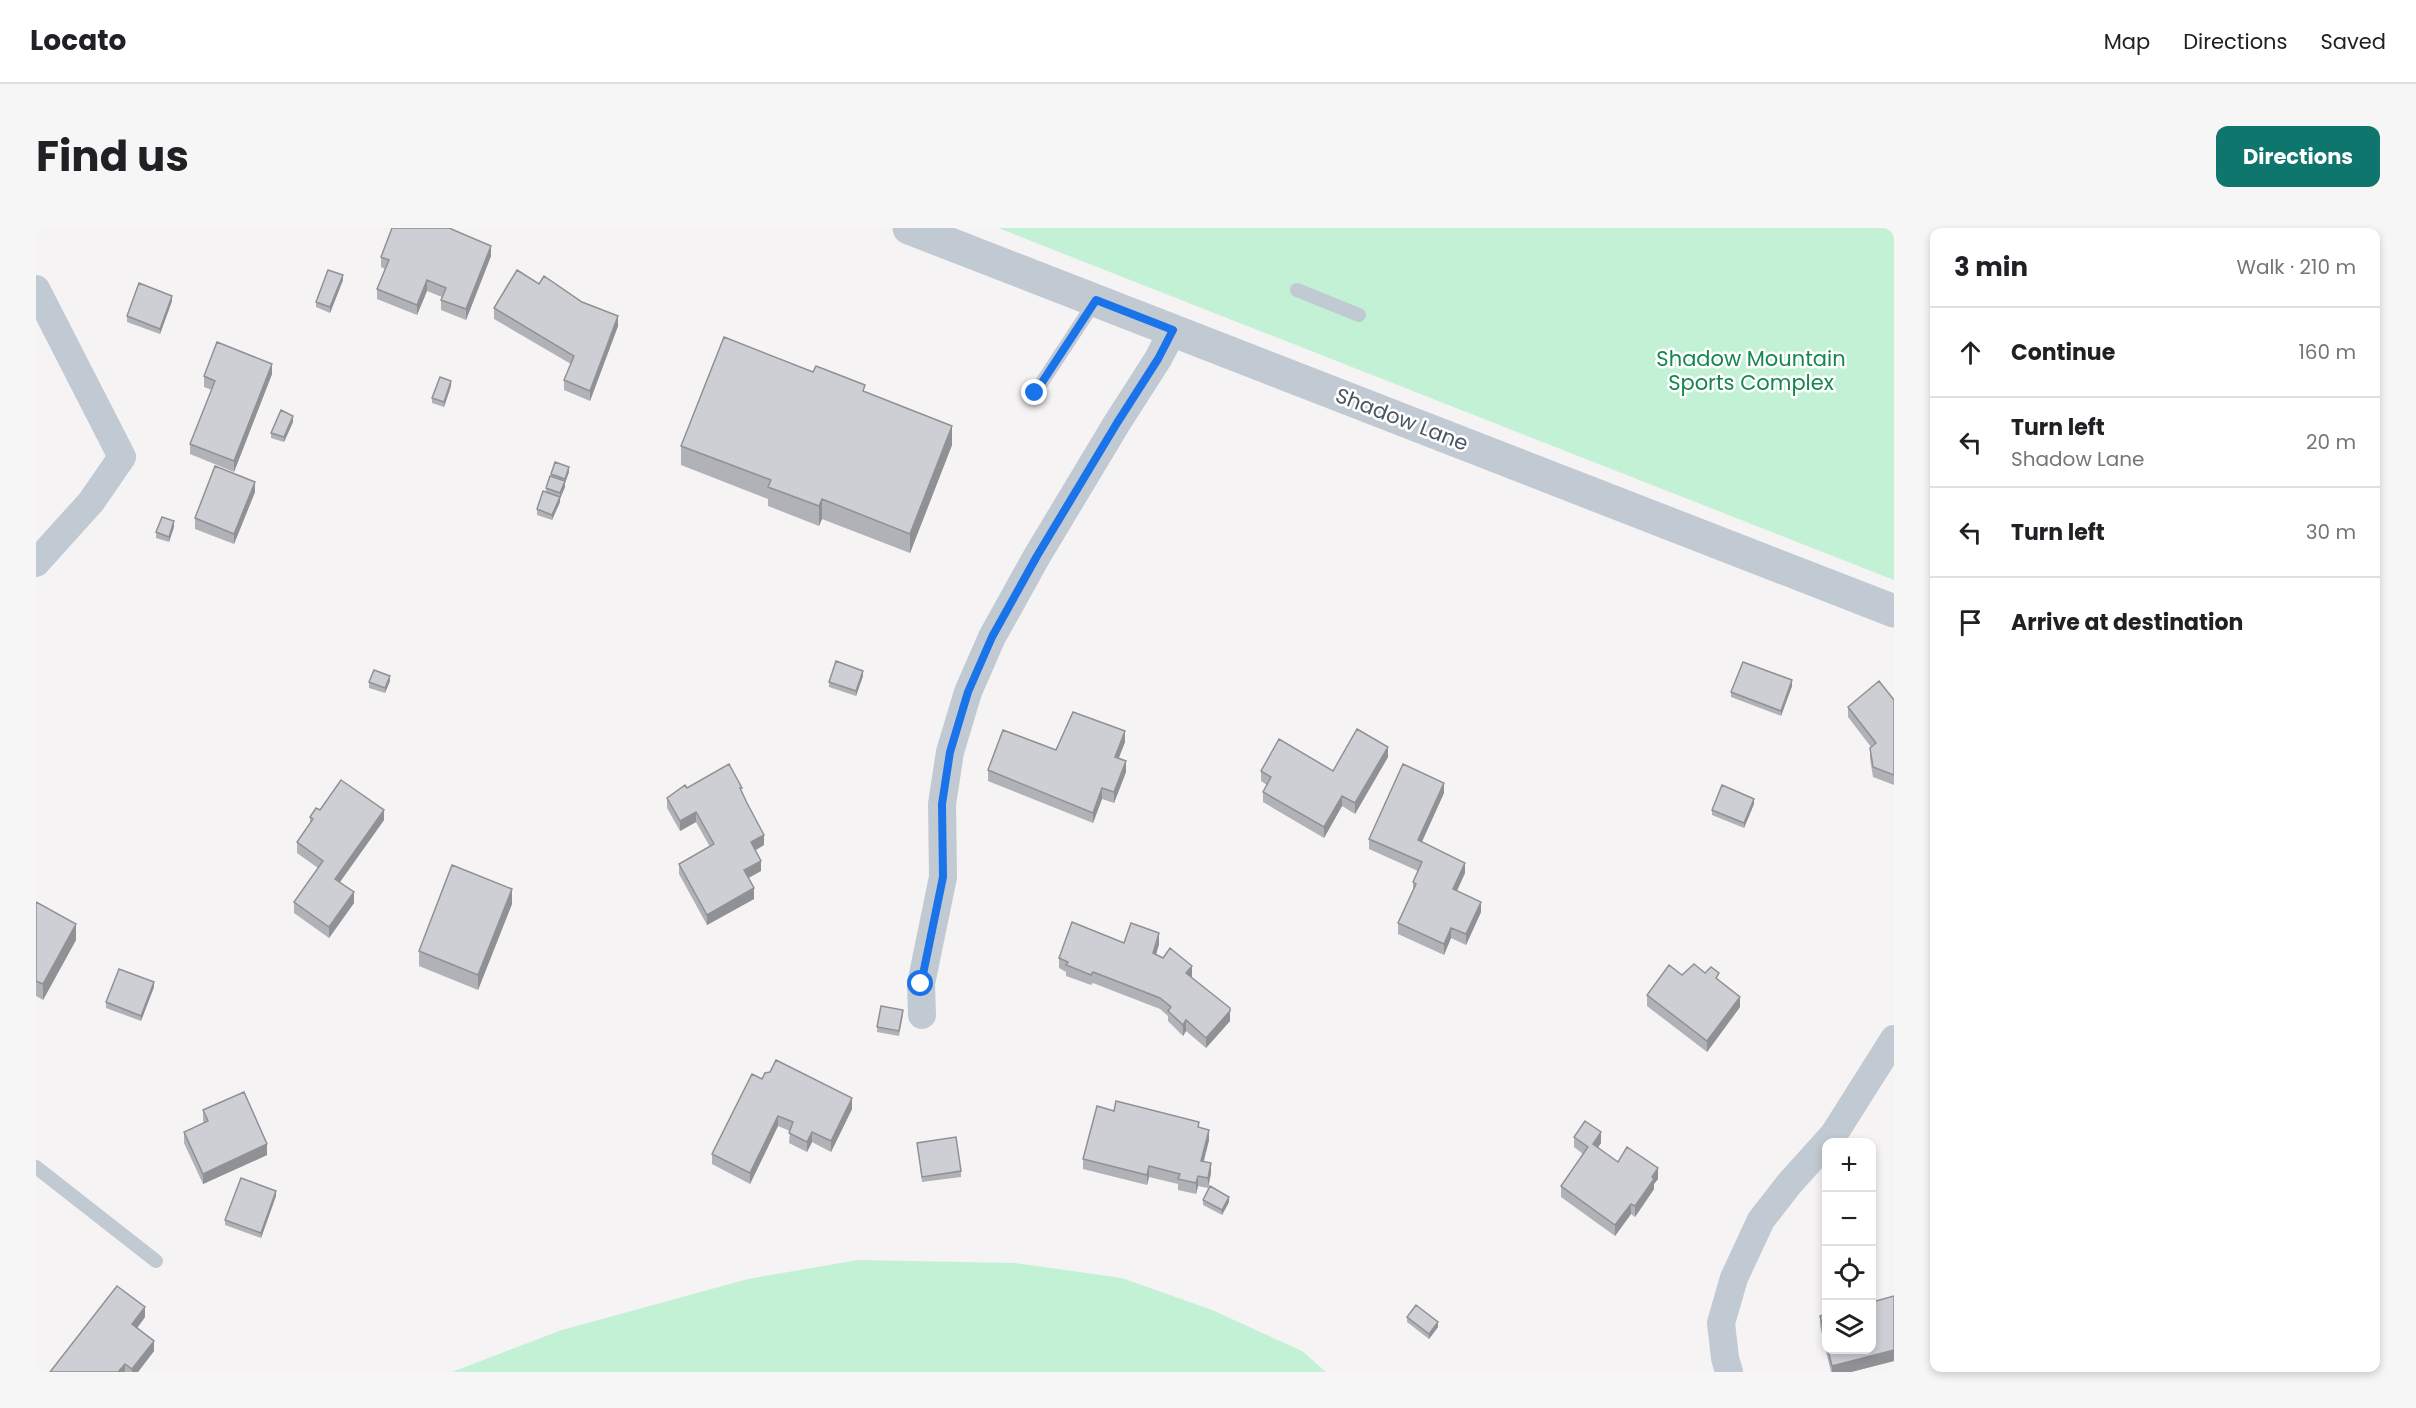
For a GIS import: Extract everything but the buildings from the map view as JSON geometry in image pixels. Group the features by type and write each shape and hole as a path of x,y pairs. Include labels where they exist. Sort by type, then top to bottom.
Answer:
{"street":[{"name":"Shadow Lane","path":"909,228 1894,611"},
{"path":"36,290 122,457 91,502 36,563"},
{"path":"922,1015 921,984 943,877 942,804 950,752 968,692 992,637 1031,566 1158,359 1173,330"},
{"path":"1729,1372 1721,1323 1734,1278 1761,1220 1789,1184 1834,1134 1894,1040"}],"lane":[{"path":"1297,290 1359,315"},
{"path":"1035,393 1096,300"},
{"path":"36,1167 156,1261"}],"green space":[{"name":"Shadow Mountain Sports Complex","path":"998,228 1894,228 1894,580"},
{"path":"858,1260 1015,1263 1122,1278 1212,1310 1302,1351 1326,1372 452,1372 562,1330 748,1279"}],"route":[{"path":"921,984 943,877 942,804 950,752 968,692 992,637 1037,556 1158,359 1173,330 1096,300 1035,393"}]}
